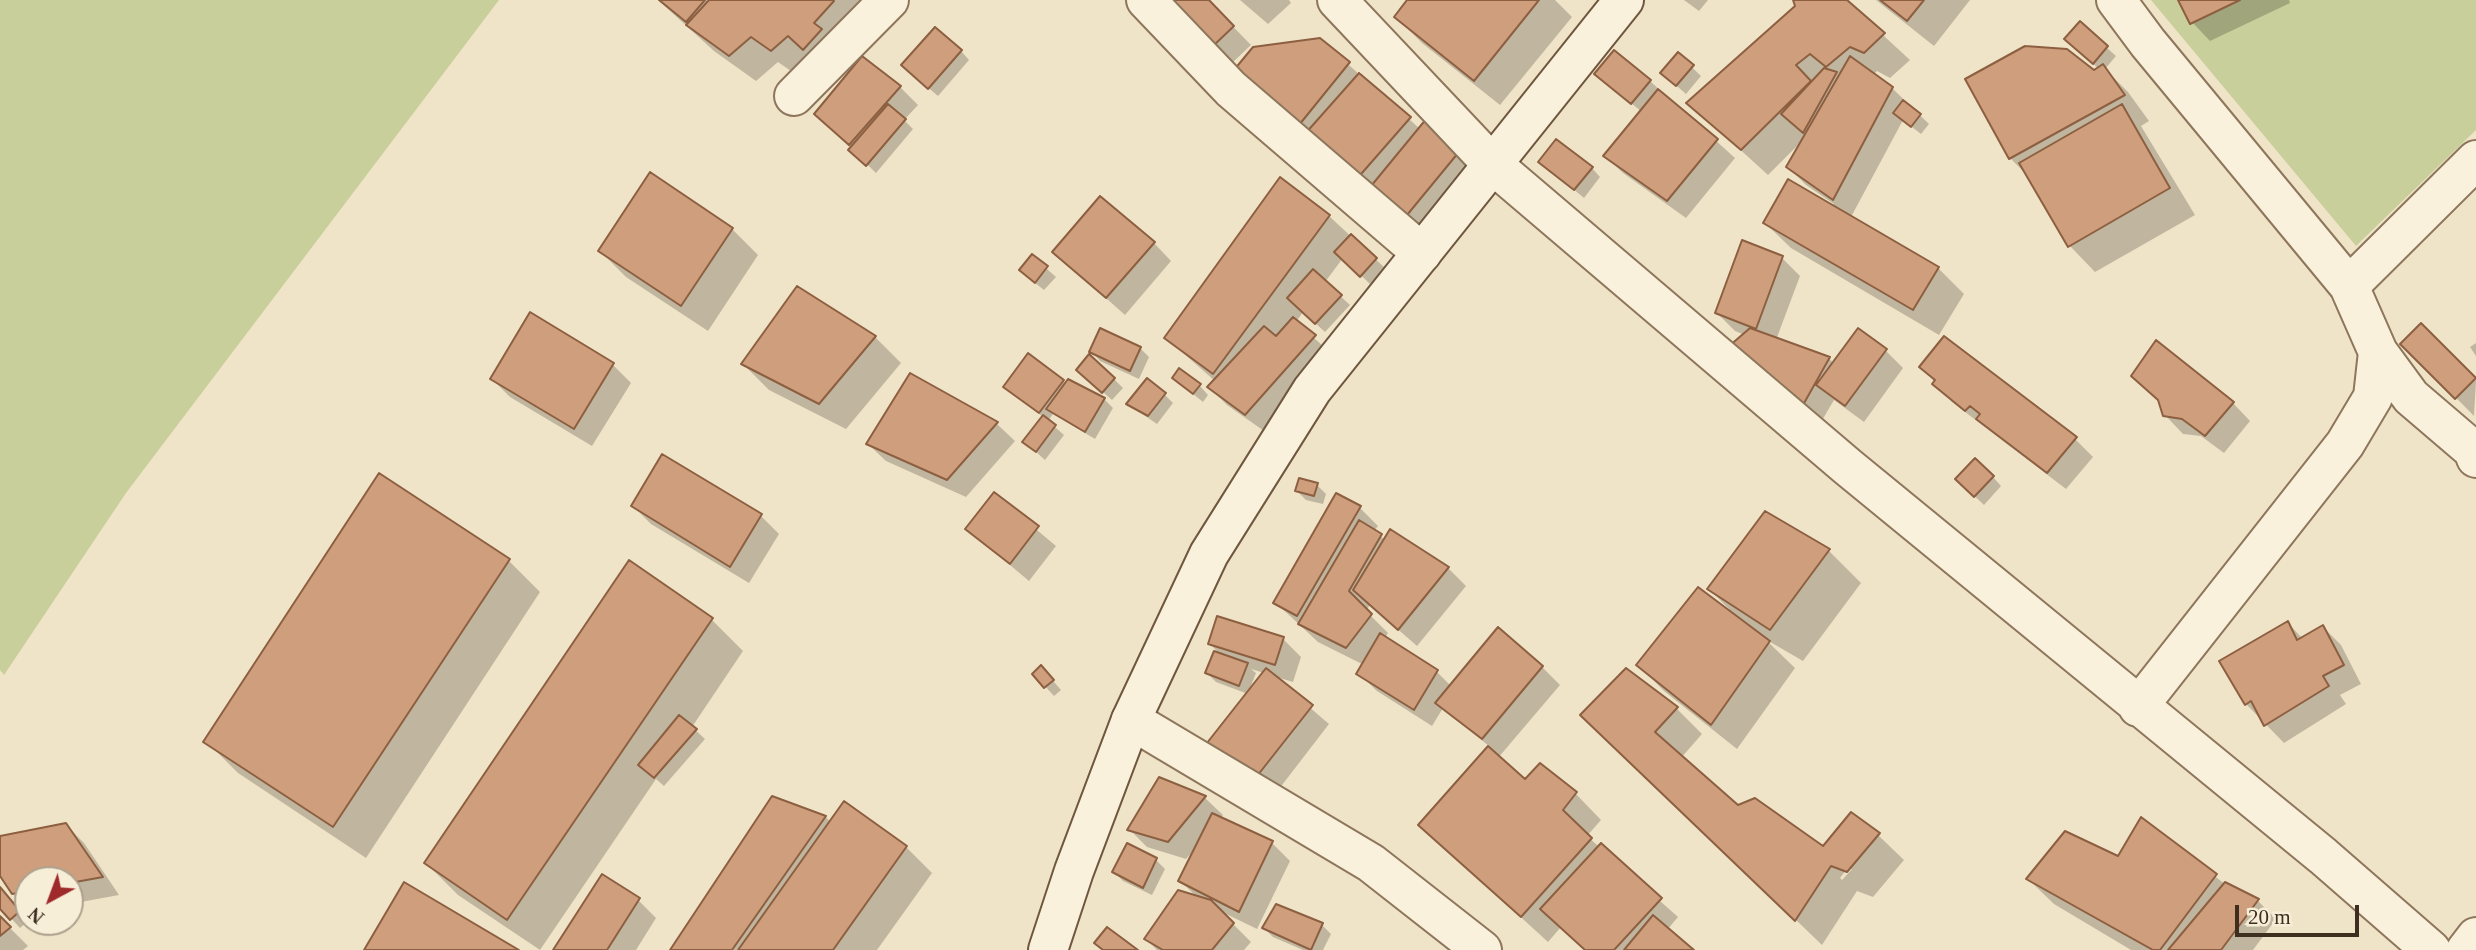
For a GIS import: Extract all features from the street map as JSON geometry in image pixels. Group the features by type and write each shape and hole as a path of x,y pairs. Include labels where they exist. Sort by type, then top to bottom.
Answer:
{"street":[{"path":"794,96 889,0"},
{"path":"1146,0 1231,89 1422,253"},
{"path":"1337,0 1491,163 1848,467 2323,856 2431,950"},
{"path":"1048,950 1074,870 1130,720 1209,554 1312,390 1624,0"},
{"path":"2116,0 2148,43 2349,286 2378,352 2411,397 2473,450 2476,458"},
{"path":"2349,286 2476,160"},
{"path":"2138,707 2345,444 2374,397 2378,352"},
{"path":"1130,720 1371,863 1482,950"},
{"path":"2466,950 2476,937"}],"green space":[{"path":"0,0 499,0 126,493 4,675 0,670"},
{"path":"2151,0 2476,0 2476,130 2356,246"}],"building":[{"path":"659,0 705,0 686,22"},
{"path":"709,0 834,1 814,23 822,29 803,50 788,36 771,51 751,37 729,56 686,25"},
{"path":"1166,0 1209,0 1234,26 1212,47"},
{"path":"1407,0 1539,0 1474,81 1394,17"},
{"path":"1793,0 1847,0 1885,33 1864,53 1850,47 1826,67 1810,54 1796,65 1811,81 1741,150 1686,103 1795,6"},
{"path":"1880,0 1924,0 1907,21"},
{"path":"2178,0 2240,0 2190,24"},
{"path":"2080,21 2108,46 2093,64 2064,39"},
{"path":"935,27 962,50 928,89 901,65"},
{"path":"1320,38 1350,62 1295,130 1229,76 1253,47"},
{"path":"2025,46 2067,49 2094,70 2103,64 2125,95 2009,159 1965,79"},
{"path":"1614,50 1651,80 1631,104 1594,74"},
{"path":"1678,52 1694,65 1676,86 1660,73"},
{"path":"862,56 901,86 849,145 814,114"},
{"path":"1850,56 1893,87 1833,200 1786,167"},
{"path":"1824,68 1837,72 1803,133 1781,114"},
{"path":"1359,73 1411,117 1355,181 1304,135"},
{"path":"1658,89 1718,139 1667,201 1603,156"},
{"path":"1903,100 1921,114 1911,127 1893,113"},
{"path":"888,104 906,119 866,166 848,150"},
{"path":"2122,104 2170,188 2068,247 2019,163"},
{"path":"1427,118 1463,147 1398,226 1362,197"},
{"path":"1556,139 1593,167 1574,190 1538,162"},
{"path":"650,172 733,228 681,306 598,251"},
{"path":"1280,177 1330,215 1213,374 1164,338"},
{"path":"1788,179 1939,267 1913,310 1763,223"},
{"path":"1100,196 1155,242 1106,298 1052,252"},
{"path":"1351,234 1377,258 1360,277 1334,252"},
{"path":"1742,240 1783,256 1756,329 1715,313"},
{"path":"1032,254 1048,266 1035,283 1019,270"},
{"path":"1313,269 1342,295 1315,324 1287,298"},
{"path":"797,286 876,336 819,404 741,364"},
{"path":"530,312 614,363 574,429 490,379"},
{"path":"1293,317 1316,335 1245,415 1207,387 1264,326 1276,336"},
{"path":"2421,323 2476,378 2455,399 2400,344"},
{"path":"1100,328 1141,347 1130,371 1089,352"},
{"path":"1750,328 1830,357 1803,405 1728,347"},
{"path":"1858,328 1887,349 1845,406 1816,385"},
{"path":"1944,336 2077,437 2047,473 1976,419 1980,414 1970,406 1965,411 1932,384 1935,380 1919,367"},
{"path":"2156,340 2234,402 2205,436 2182,419 2163,416 2158,400 2131,376"},
{"path":"1028,353 1064,380 1039,413 1003,387"},
{"path":"1089,354 1115,378 1102,393 1076,370"},
{"path":"1179,368 1201,384 1193,394 1172,378"},
{"path":"910,373 998,422 947,480 866,444"},
{"path":"1147,378 1166,393 1148,416 1126,404"},
{"path":"1068,379 1105,398 1085,432 1046,409"},
{"path":"1043,415 1056,425 1036,452 1022,442"},
{"path":"662,454 762,514 730,567 631,506"},
{"path":"1975,458 1994,476 1974,497 1955,479"},
{"path":"379,473 510,559 333,827 203,742"},
{"path":"1299,478 1318,483 1314,496 1295,491"},
{"path":"994,492 1039,526 1010,564 965,529"},
{"path":"1336,493 1361,506 1297,616 1273,603"},
{"path":"1765,511 1830,549 1770,630 1707,589"},
{"path":"1359,520 1382,534 1349,591 1372,614 1346,648 1298,624"},
{"path":"1390,529 1449,567 1398,630 1353,590"},
{"path":"629,560 713,618 507,920 424,863"},
{"path":"1698,587 1770,641 1711,725 1636,665"},
{"path":"1217,616 1284,637 1275,665 1208,644"},
{"path":"2288,621 2297,640 2323,625 2344,665 2323,676 2329,686 2264,726 2251,701 2245,705 2219,661"},
{"path":"1498,627 1543,666 1482,739 1435,703"},
{"path":"1380,633 1438,670 1414,710 1356,674"},
{"path":"1214,651 1248,663 1239,686 1205,673"},
{"path":"1041,665 1054,680 1044,688 1032,674"},
{"path":"1266,668 1313,705 1250,785 1203,748"},
{"path":"1626,668 1678,707 1655,732 1738,805 1755,798 1823,846 1851,812 1880,833 1847,872 1831,866 1795,921 1580,715"},
{"path":"679,715 697,729 654,778 638,765"},
{"path":"1488,746 1525,779 1540,763 1577,792 1563,810 1592,838 1521,917 1418,825"},
{"path":"1159,777 1206,796 1168,842 1127,830"},
{"path":"772,796 826,816 732,950 670,950"},
{"path":"844,801 907,846 833,950 738,950"},
{"path":"1212,813 1273,841 1239,912 1178,881"},
{"path":"2141,817 2217,874 2160,950 2153,950 2026,879 2065,831 2118,856"},
{"path":"66,823 103,877 84,880 84,866 14,866 12,894 0,876 0,836"},
{"path":"1127,843 1157,858 1143,888 1112,872"},
{"path":"1601,843 1662,898 1614,950 1585,950 1540,909"},
{"path":"602,874 640,898 607,950 553,950"},
{"path":"404,882 519,950 364,950"},
{"path":"2225,882 2259,899 2221,950 2168,950"},
{"path":"0,887 14,904 14,916 10,920 0,909"},
{"path":"1178,890 1211,900 1234,923 1212,950 1163,950 1144,939"},
{"path":"1276,904 1323,923 1311,950 1262,928"},
{"path":"1653,915 1694,950 1624,950"},
{"path":"0,916 11,927 0,936"},
{"path":"1107,927 1138,950 1103,950 1094,943"}]}
